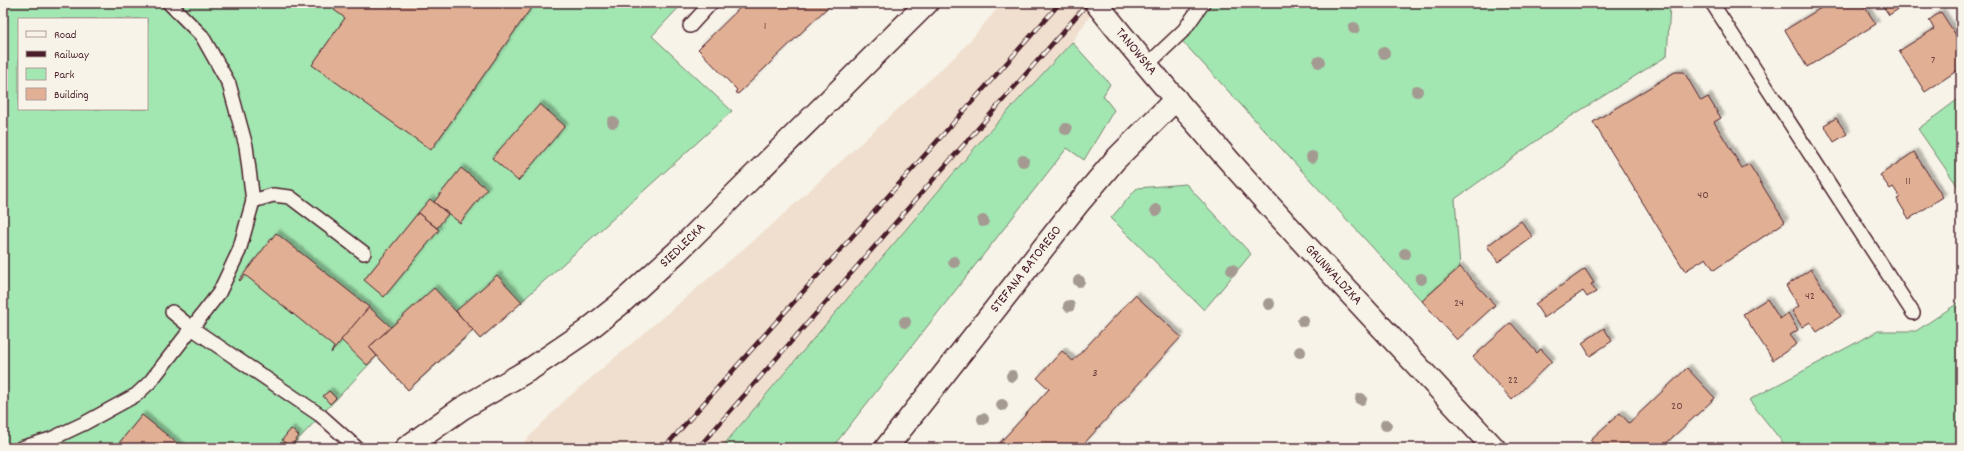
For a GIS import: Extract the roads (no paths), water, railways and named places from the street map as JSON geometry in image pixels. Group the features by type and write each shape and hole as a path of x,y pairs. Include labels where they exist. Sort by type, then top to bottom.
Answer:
{"street":[{"name":"SIEDLECKA","path":"406,448 461,409 532,368 585,332 619,305 677,252 927,3"},
{"name":"TANOWSKA","path":"1096,3 1146,66 1176,99"},
{"name":"STEFANA BATOREGO","path":"886,448 1077,205 1115,160 1176,99"},
{"name":"GRUNWALDZKA","path":"1176,99 1275,210 1494,448"}],"lane":[{"path":"21,448 51,439 106,412 136,395 150,382 193,329 219,292 239,250 253,201 246,146 229,84 202,36 169,3"},
{"path":"690,26 711,3"},
{"path":"1146,66 1184,30 1203,3"},
{"path":"1712,3 1913,313"},
{"path":"253,201 273,195 290,197 364,253"},
{"path":"172,312 193,329 320,415 357,448"}],"railway":[{"path":"664,448 1060,3"},
{"path":"698,448 1088,3"}]}
